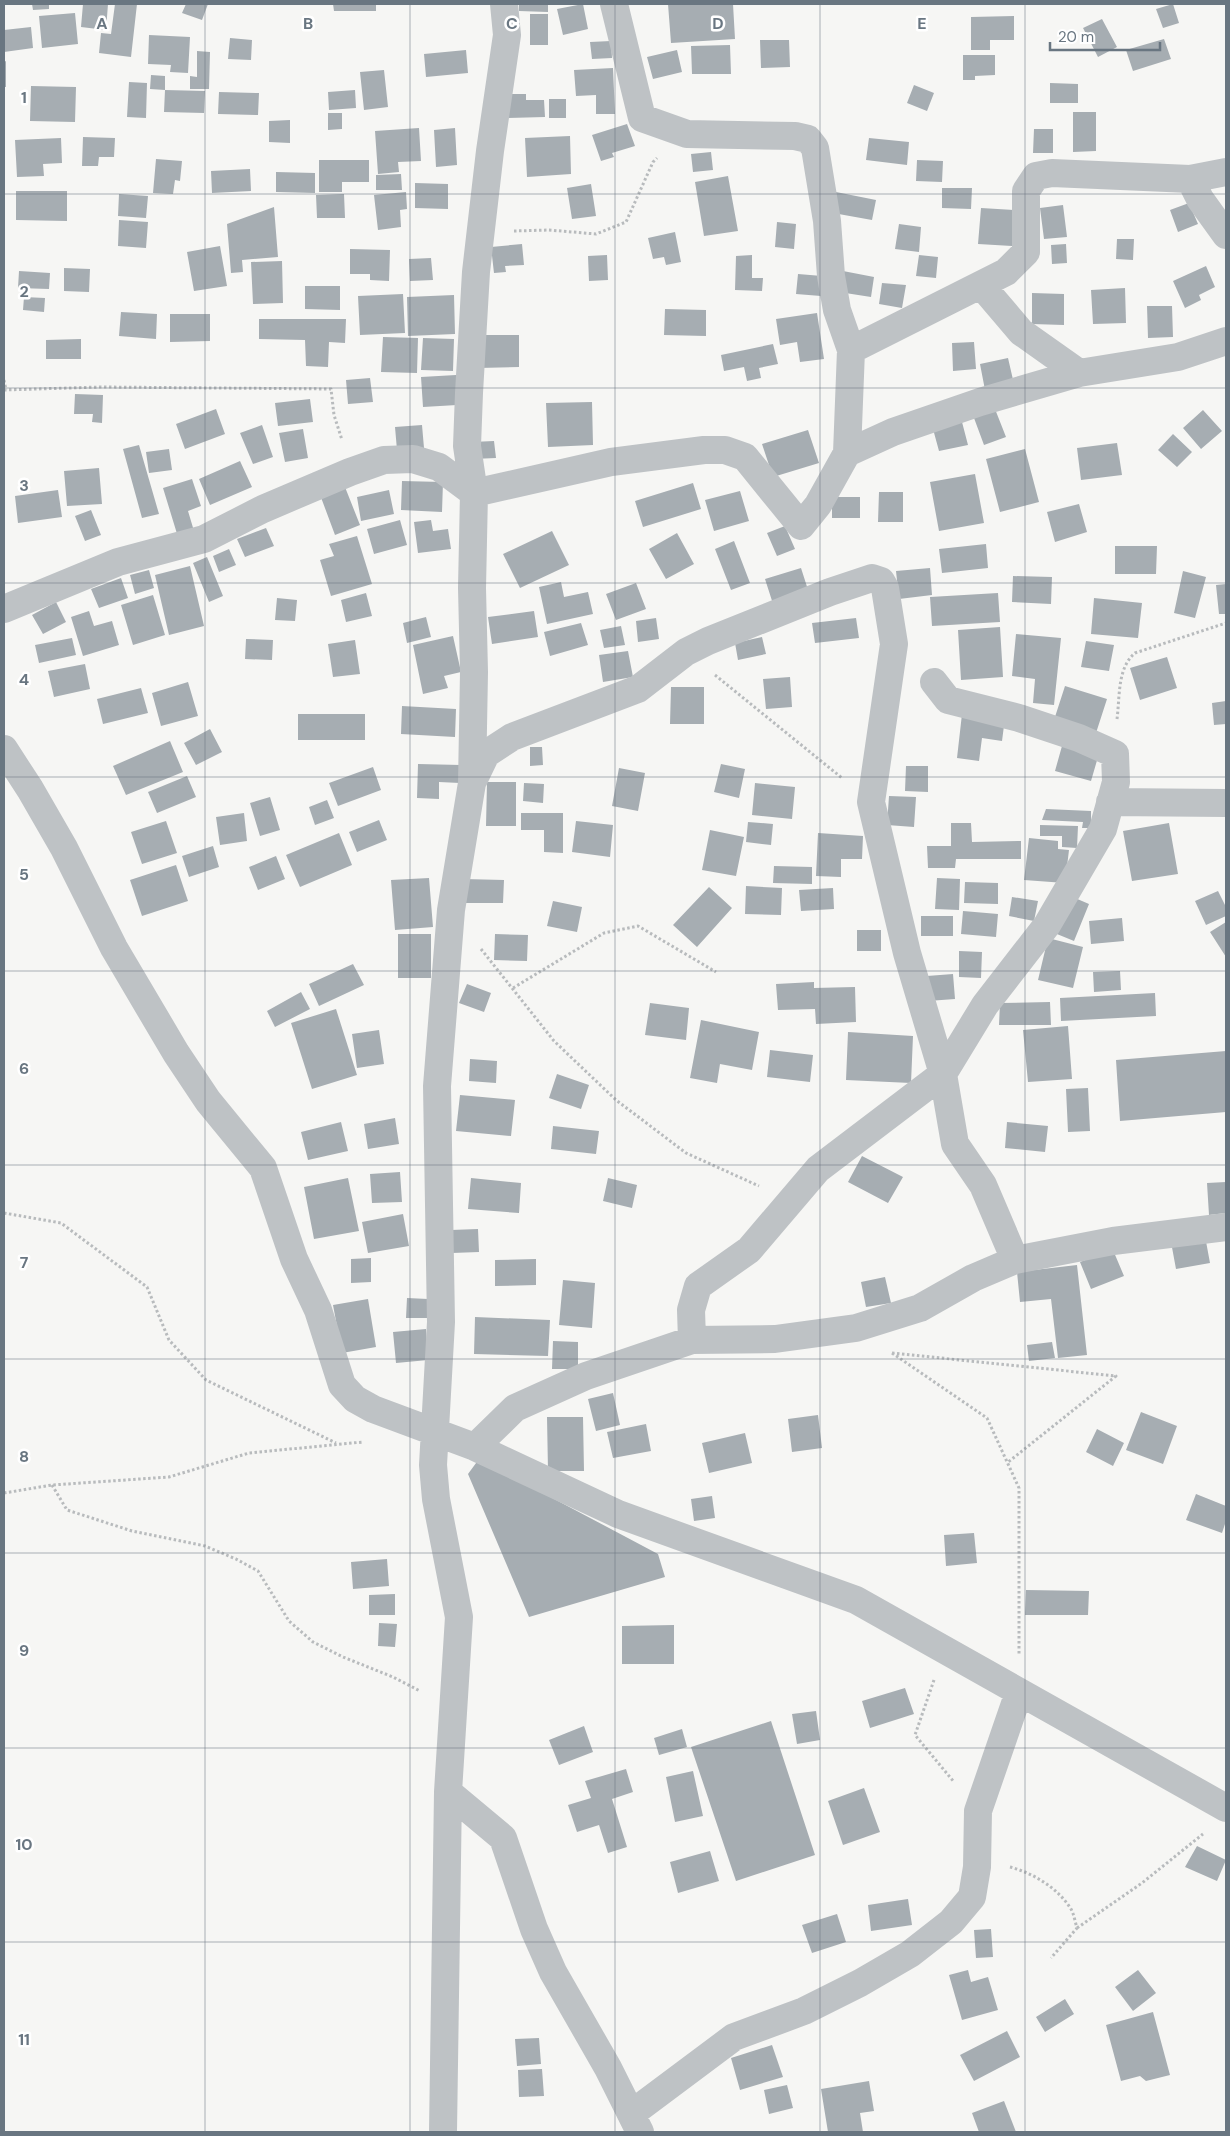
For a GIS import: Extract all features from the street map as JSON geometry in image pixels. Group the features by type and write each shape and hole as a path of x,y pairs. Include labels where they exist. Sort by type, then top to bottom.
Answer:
{"street":[{"path":"442,2132 448,1792 459,1617 436,1498 433,1465 441,1322 437,1086 451,910 472,783 474,493 467,446 473,319 481,233 490,151 508,35 504,4"},
{"path":"4,609 118,562 204,539 263,509 350,472 384,460 413,459 439,467 474,493 611,462 704,450 724,450 745,457 801,526 818,506 847,453 851,350 837,310 830,276 827,221 815,148 808,139 795,136 687,134 642,118 614,4"},
{"path":"851,350 1006,272 1026,252 1026,191 1036,176 1052,173 1190,180 1226,172"},
{"path":"1190,180 1200,199 1226,235"},
{"path":"981,285 1021,332 1079,373"},
{"path":"847,453 893,432 980,402 1079,373 1178,357 1226,340"},
{"path":"472,783 486,754 512,737 638,689 686,652 708,641 830,592 872,578 881,581 885,588 894,644 871,802 907,953 943,1074 955,1144 983,1185 1015,1260"},
{"path":"692,1340 691,1310 698,1286 749,1250 818,1169 943,1074 985,1005 1046,925 1102,829 1116,782 1115,754 1079,738 1019,718 948,700 934,682"},
{"path":"4,749 30,789 64,848 114,948 176,1053 208,1100 263,1168 294,1259 318,1310 342,1385 355,1399 373,1409 476,1447 618,1514 856,1600 1226,1808"},
{"path":"1110,802 1226,803"},
{"path":"476,1447 515,1408 586,1376 692,1340 775,1339 856,1328 920,1308 973,1278 1015,1260 1113,1241 1226,1226"},
{"path":"448,1792 503,1838 534,1928 554,1972 608,2068 636,2123 734,2037 804,2011 860,1983 910,1954 951,1922 972,1897 978,1858 978,1811 1019,1692"}],"path":[{"path":"481,233 549,230 596,234 626,222 653,162 687,134"},
{"path":"4,380 5,390 102,387 331,389 334,415 350,472"},
{"path":"1115,754 1122,671 1126,660 1135,653 1226,622"},
{"path":"686,652 871,802"},
{"path":"451,910 554,1041 616,1100 686,1153 792,1201"},
{"path":"513,988 604,933 638,926 716,972"},
{"path":"4,1213 61,1223 147,1287 169,1340 206,1380 338,1444"},
{"path":"856,1328 988,1418 1018,1488 1019,1692"},
{"path":"892,1353 1116,1376 1007,1462"},
{"path":"4,1493 52,1485 169,1477 249,1453 364,1442"},
{"path":"52,1485 67,1510 132,1530 205,1546 258,1571 289,1621 312,1642 342,1657 393,1677 421,1692 452,1737"},
{"path":"944,1650 915,1735 978,1811"},
{"path":"1051,1958 1077,1928 1142,1883 1203,1833"},
{"path":"978,1858 1021,1870 1054,1889 1071,1910 1077,1928"}],"building":[{"path":"32,4 49,4 49,9 33,10"},
{"path":"83,4 108,4 106,30 81,27"},
{"path":"115,4 137,4 131,57 99,53 101,33 111,34"},
{"path":"186,4 208,4 202,20 182,13"},
{"path":"333,4 376,4 376,11 334,11"},
{"path":"519,4 548,4 548,12 519,11"},
{"path":"583,4 588,29 563,35 557,9"},
{"path":"668,4 733,4 735,39 671,43"},
{"path":"1173,4 1179,23 1163,28 1156,9"},
{"path":"75,13 78,44 42,48 39,16"},
{"path":"530,14 548,14 548,45 530,45"},
{"path":"1014,16 1014,40 990,40 990,50 971,50 971,17"},
{"path":"1102,19 1117,47 1098,57 1083,28"},
{"path":"31,27 33,48 4,52 4,30"},
{"path":"149,35 190,37 188,73 170,72 171,65 148,64"},
{"path":"230,38 252,40 251,60 228,59"},
{"path":"1164,39 1171,59 1133,71 1126,50"},
{"path":"760,40 789,40 790,67 761,68"},
{"path":"611,41 612,58 592,59 590,42"},
{"path":"730,45 731,74 692,74 691,46"},
{"path":"466,50 468,73 426,77 424,54"},
{"path":"677,50 682,72 653,79 647,57"},
{"path":"197,51 210,52 209,89 190,89 190,76 197,77"},
{"path":"963,55 995,55 995,75 975,76 975,80 963,80"},
{"path":"6,61 6,87 4,87 4,62"},
{"path":"613,68 615,114 596,114 596,95 576,96 574,70"},
{"path":"384,70 388,107 364,110 360,72"},
{"path":"151,75 165,76 165,90 150,89"},
{"path":"129,82 147,83 146,118 127,117"},
{"path":"1050,83 1078,84 1078,103 1050,103"},
{"path":"914,85 934,93 927,111 907,103"},
{"path":"31,86 76,87 75,122 30,121"},
{"path":"165,90 205,91 204,113 164,112"},
{"path":"355,90 356,108 329,110 328,92"},
{"path":"219,92 259,93 258,115 218,114"},
{"path":"507,94 526,94 526,100 544,100 545,117 508,118"},
{"path":"549,99 566,99 566,118 549,118"},
{"path":"1073,112 1096,112 1096,151 1073,152"},
{"path":"328,113 342,113 342,129 328,130"},
{"path":"290,120 290,143 269,142 269,121"},
{"path":"627,124 635,146 612,153 614,157 601,161 592,135"},
{"path":"419,128 421,161 398,162 399,172 378,174 375,131"},
{"path":"455,128 457,165 436,167 434,130"},
{"path":"1034,129 1053,129 1053,153 1033,153"},
{"path":"570,136 571,174 527,177 525,138"},
{"path":"83,137 115,138 114,157 99,157 98,166 82,166"},
{"path":"61,138 62,163 43,164 44,176 17,177 15,140"},
{"path":"869,138 909,142 907,165 866,160"},
{"path":"711,152 713,170 693,172 691,154"},
{"path":"156,159 182,161 180,181 175,180 173,194 153,193"},
{"path":"319,160 369,160 369,182 342,182 342,192 319,192"},
{"path":"917,160 943,161 942,182 916,181"},
{"path":"250,169 251,191 212,193 211,171"},
{"path":"276,172 315,173 315,193 276,192"},
{"path":"401,174 402,190 376,190 376,175"},
{"path":"728,176 738,231 704,236 695,182"},
{"path":"415,183 448,184 448,209 415,208"},
{"path":"591,184 596,216 572,219 567,188"},
{"path":"942,188 972,188 971,209 942,208"},
{"path":"16,191 67,191 67,221 16,220"},
{"path":"406,192 407,209 400,210 401,227 378,230 374,195"},
{"path":"836,192 876,200 872,220 833,213"},
{"path":"119,194 148,196 146,218 118,216"},
{"path":"344,194 345,218 317,218 316,195"},
{"path":"1189,203 1198,224 1178,232 1170,210"},
{"path":"1063,205 1067,237 1044,239 1040,208"},
{"path":"274,207 278,257 242,260 243,272 231,273 227,224"},
{"path":"981,208 1014,210 1012,246 978,244"},
{"path":"119,220 148,222 146,248 118,246"},
{"path":"777,222 796,224 794,249 775,247"},
{"path":"899,224 921,227 919,252 895,249"},
{"path":"675,232 681,262 666,265 664,257 653,259 648,238"},
{"path":"1117,239 1134,239 1133,260 1116,259"},
{"path":"522,244 524,265 505,266 506,272 494,273 491,247"},
{"path":"1066,244 1067,263 1052,264 1051,245"},
{"path":"220,246 227,286 194,291 187,252"},
{"path":"350,249 390,250 389,281 370,280 370,274 350,274"},
{"path":"607,255 608,280 589,281 588,256"},
{"path":"752,255 752,278 763,278 762,291 735,290 736,256"},
{"path":"919,255 938,257 936,278 916,276"},
{"path":"431,258 433,280 410,281 409,259"},
{"path":"282,261 283,303 253,304 251,262"},
{"path":"1206,266 1215,287 1199,295 1201,300 1185,308 1173,281"},
{"path":"64,268 90,269 89,292 64,291"},
{"path":"19,271 50,273 49,289 18,288"},
{"path":"843,271 874,277 871,297 839,292"},
{"path":"798,274 822,276 821,296 796,294"},
{"path":"882,283 906,285 902,308 879,304"},
{"path":"305,286 340,286 340,310 305,309"},
{"path":"1125,288 1126,323 1093,324 1091,290"},
{"path":"1032,293 1064,294 1064,325 1032,324"},
{"path":"403,294 405,333 360,335 358,296"},
{"path":"454,295 455,334 408,336 407,297"},
{"path":"24,297 45,298 44,312 23,310"},
{"path":"1147,306 1172,306 1173,337 1148,338"},
{"path":"665,309 706,310 706,336 664,335"},
{"path":"121,312 157,314 156,339 119,336"},
{"path":"817,313 824,359 800,362 797,342 780,345 776,319"},
{"path":"170,314 210,314 210,341 170,342"},
{"path":"259,319 346,319 345,343 329,342 328,367 306,366 305,340 259,339"},
{"path":"478,335 519,335 519,367 478,368"},
{"path":"383,337 418,338 417,373 381,372"},
{"path":"423,338 454,339 453,371 421,370"},
{"path":"81,339 81,359 46,359 46,340"},
{"path":"974,342 976,369 953,371 952,343"},
{"path":"773,344 778,364 759,368 761,378 747,381 744,367 724,371 721,355"},
{"path":"1008,358 1014,384 985,390 980,364"},
{"path":"456,375 457,405 423,407 421,377"},
{"path":"370,378 373,402 348,404 346,380"},
{"path":"75,394 103,395 102,423 92,422 93,414 74,414"},
{"path":"310,399 313,422 278,426 275,403"},
{"path":"592,402 593,445 548,447 546,403"},
{"path":"216,409 225,434 185,449 176,424"},
{"path":"995,409 1006,437 984,445 974,418"},
{"path":"1203,410 1222,431 1201,449 1183,428"},
{"path":"962,422 968,445 939,451 933,429"},
{"path":"262,425 273,457 253,464 240,433"},
{"path":"422,425 424,448 397,450 395,427"},
{"path":"303,429 308,458 285,462 279,433"},
{"path":"808,430 819,463 773,477 762,444"},
{"path":"1173,434 1192,452 1177,467 1158,450"},
{"path":"494,441 496,458 473,459 472,442"},
{"path":"1117,443 1122,475 1081,480 1077,448"},
{"path":"139,445 159,514 142,518 123,449"},
{"path":"169,449 172,470 149,473 146,452"},
{"path":"1025,449 1039,502 1000,512 986,459"},
{"path":"240,461 252,487 210,505 199,479"},
{"path":"99,468 102,504 67,506 64,471"},
{"path":"975,474 984,523 939,531 930,482"},
{"path":"192,479 201,506 188,511 194,531 178,537 163,488"},
{"path":"402,481 443,482 442,512 401,510"},
{"path":"343,482 360,525 335,535 319,492"},
{"path":"693,483 701,509 643,527 635,501"},
{"path":"58,490 62,517 18,523 15,496"},
{"path":"389,490 394,514 361,521 357,497"},
{"path":"740,491 749,521 714,531 705,500"},
{"path":"879,492 903,492 903,522 878,522"},
{"path":"832,497 860,497 860,518 832,518"},
{"path":"1079,504 1087,532 1055,542 1047,512"},
{"path":"91,510 101,535 85,541 75,516"},
{"path":"400,520 407,545 374,554 367,529"},
{"path":"431,520 433,531 448,529 451,549 418,553 414,522"},
{"path":"785,526 795,549 777,556 767,533"},
{"path":"266,528 274,546 245,557 237,539"},
{"path":"552,531 569,565 520,588 503,554"},
{"path":"677,533 694,564 666,579 649,549"},
{"path":"357,536 372,584 331,596 320,560 334,556 329,544"},
{"path":"734,541 750,583 731,590 715,549"},
{"path":"986,544 988,568 942,573 939,549"},
{"path":"1115,546 1157,546 1156,574 1115,574"},
{"path":"229,549 236,565 219,572 213,556"},
{"path":"207,557 223,596 209,602 193,563"},
{"path":"190,566 204,626 169,635 155,575"},
{"path":"801,568 810,596 774,607 765,579"},
{"path":"930,568 932,595 899,599 896,571"},
{"path":"149,570 154,588 135,594 130,575"},
{"path":"1183,571 1206,577 1195,618 1174,613"},
{"path":"1013,576 1052,577 1051,604 1012,602"},
{"path":"121,578 128,598 99,608 91,589"},
{"path":"561,582 564,597 588,592 593,614 547,624 539,587"},
{"path":"636,583 646,609 616,620 606,594"},
{"path":"1226,584 1226,614 1219,614 1216,585"},
{"path":"366,593 372,616 346,622 341,600"},
{"path":"998,593 1000,622 932,626 930,597"},
{"path":"153,595 165,635 133,645 121,605"},
{"path":"277,598 297,600 295,621 275,620"},
{"path":"1094,598 1142,603 1138,638 1091,634"},
{"path":"56,602 66,622 43,634 32,615"},
{"path":"89,611 94,626 112,621 119,645 83,656 71,617"},
{"path":"534,611 538,637 492,644 488,617"},
{"path":"426,617 431,637 407,643 403,623"},
{"path":"656,618 659,639 638,642 636,621"},
{"path":"856,618 859,638 815,643 812,623"},
{"path":"581,623 588,645 550,656 544,632"},
{"path":"621,626 625,645 604,648 600,630"},
{"path":"1000,627 1003,677 961,680 958,630"},
{"path":"1016,634 1061,638 1054,705 1033,703 1035,679 1012,676"},
{"path":"453,636 461,672 444,676 448,688 423,694 413,645"},
{"path":"762,637 766,654 738,660 735,643"},
{"path":"72,638 76,655 39,663 35,645"},
{"path":"246,639 273,640 272,660 245,659"},
{"path":"355,640 360,674 333,677 328,644"},
{"path":"1086,641 1114,645 1109,671 1081,667"},
{"path":"628,651 633,677 603,682 599,655"},
{"path":"1167,657 1177,688 1140,700 1130,668"},
{"path":"85,664 90,689 54,697 48,671"},
{"path":"790,677 792,707 766,709 763,679"},
{"path":"188,682 198,716 161,726 152,693"},
{"path":"1065,686 1107,699 1096,733 1054,720"},
{"path":"671,687 704,687 704,724 670,724"},
{"path":"141,688 148,713 103,724 97,699"},
{"path":"1226,701 1226,724 1214,725 1212,703"},
{"path":"402,706 456,709 455,737 401,734"},
{"path":"298,714 365,714 365,740 298,740"},
{"path":"962,714 1005,718 1002,741 982,738 979,761 957,758"},
{"path":"210,729 222,752 196,765 184,743"},
{"path":"170,741 183,772 126,795 113,766"},
{"path":"1062,746 1098,757 1091,781 1055,771"},
{"path":"530,747 542,747 543,765 530,766"},
{"path":"418,764 461,765 460,783 439,782 439,799 417,798"},
{"path":"721,764 745,769 739,798 714,792"},
{"path":"906,766 928,766 928,792 905,791"},
{"path":"373,767 381,790 338,806 329,783"},
{"path":"619,768 645,773 638,811 612,806"},
{"path":"187,776 196,797 157,813 148,792"},
{"path":"487,782 516,782 516,826 486,826"},
{"path":"524,783 544,784 543,803 523,801"},
{"path":"755,783 795,787 792,819 752,815"},
{"path":"889,796 916,797 914,827 887,825"},
{"path":"270,797 280,830 260,836 250,803"},
{"path":"327,800 334,818 315,825 309,807"},
{"path":"1046,809 1091,811 1091,828 1082,828 1083,822 1042,820"},
{"path":"244,813 247,841 220,845 216,817"},
{"path":"521,813 563,813 563,853 544,852 544,830 521,830"},
{"path":"379,820 387,840 357,852 349,832"},
{"path":"166,821 177,853 142,864 131,832"},
{"path":"576,821 613,825 610,857 572,852"},
{"path":"748,822 773,824 771,845 746,842"},
{"path":"951,823 971,823 972,842 1021,841 1021,859 956,859 955,868 928,868 927,846 951,846"},
{"path":"1169,823 1178,874 1132,881 1123,831"},
{"path":"1040,825 1078,826 1077,848 1062,847 1062,836 1040,836"},
{"path":"710,830 744,837 736,876 702,870"},
{"path":"339,833 352,865 300,887 286,855"},
{"path":"818,833 863,836 862,859 841,859 841,877 816,876"},
{"path":"1029,838 1058,841 1058,849 1069,850 1065,883 1024,880"},
{"path":"213,846 219,867 189,877 182,856"},
{"path":"276,856 285,879 258,890 249,867"},
{"path":"176,865 188,901 142,916 130,880"},
{"path":"774,866 812,867 812,884 773,883"},
{"path":"429,878 433,927 395,930 391,880"},
{"path":"937,878 960,879 959,910 935,909"},
{"path":"463,879 504,880 503,903 463,903"},
{"path":"965,882 998,883 998,904 964,903"},
{"path":"746,886 782,888 781,915 745,914"},
{"path":"709,887 732,908 697,947 673,925"},
{"path":"833,888 834,909 801,911 799,890"},
{"path":"1218,891 1226,907 1226,916 1206,925 1195,901"},
{"path":"1068,895 1089,904 1074,941 1052,932"},
{"path":"1012,897 1038,901 1034,921 1009,916"},
{"path":"553,901 582,907 577,932 547,926"},
{"path":"963,911 998,914 996,937 961,934"},
{"path":"921,916 953,916 953,936 921,936"},
{"path":"1122,918 1124,941 1091,944 1089,921"},
{"path":"1226,922 1226,957 1210,932"},
{"path":"857,930 881,930 881,951 857,951"},
{"path":"398,934 431,934 431,978 398,978"},
{"path":"495,934 528,935 527,961 494,960"},
{"path":"1048,938 1083,947 1073,988 1038,980"},
{"path":"959,951 982,952 981,978 959,977"},
{"path":"353,964 364,985 319,1006 309,984"},
{"path":"1120,971 1121,990 1094,992 1093,972"},
{"path":"953,974 955,999 928,1001 927,976"},
{"path":"814,982 814,988 855,987 856,1022 816,1024 815,1009 778,1010 776,984"},
{"path":"467,984 491,993 484,1012 459,1003"},
{"path":"301,992 310,1009 275,1027 267,1011"},
{"path":"1155,993 1156,1016 1061,1021 1060,998"},
{"path":"1050,1002 1051,1025 999,1025 1000,1003"},
{"path":"650,1003 689,1008 686,1040 645,1035"},
{"path":"336,1009 357,1075 312,1089 291,1023"},
{"path":"701,1020 759,1032 752,1070 720,1064 717,1083 690,1078"},
{"path":"1068,1026 1072,1079 1028,1082 1023,1030"},
{"path":"379,1030 384,1064 357,1068 352,1034"},
{"path":"848,1032 913,1036 911,1083 846,1080"},
{"path":"770,1050 813,1055 810,1082 767,1077"},
{"path":"1226,1051 1226,1112 1120,1121 1116,1060"},
{"path":"470,1059 497,1061 496,1083 469,1081"},
{"path":"557,1074 589,1085 581,1109 549,1098"},
{"path":"1088,1088 1090,1131 1068,1132 1066,1089"},
{"path":"460,1095 515,1100 511,1136 456,1131"},
{"path":"395,1118 399,1144 368,1149 364,1124"},
{"path":"341,1122 348,1151 308,1160 301,1132"},
{"path":"1007,1122 1048,1126 1045,1152 1005,1148"},
{"path":"553,1126 599,1131 596,1154 551,1149"},
{"path":"862,1156 903,1177 888,1203 848,1182"},
{"path":"400,1172 402,1202 372,1203 370,1174"},
{"path":"348,1178 359,1231 314,1239 304,1187"},
{"path":"471,1178 521,1183 519,1213 468,1209"},
{"path":"608,1178 637,1185 632,1208 603,1201"},
{"path":"1226,1182 1226,1213 1209,1215 1207,1183"},
{"path":"403,1214 409,1246 368,1253 362,1222"},
{"path":"478,1229 479,1252 452,1253 451,1230"},
{"path":"1205,1236 1210,1263 1176,1269 1171,1242"},
{"path":"1113,1250 1124,1276 1091,1289 1080,1262"},
{"path":"371,1258 371,1282 351,1283 351,1259"},
{"path":"536,1259 536,1285 495,1286 495,1260"},
{"path":"1077,1265 1087,1355 1058,1358 1051,1299 1020,1302 1017,1272"},
{"path":"885,1277 891,1303 866,1307 861,1282"},
{"path":"563,1280 595,1283 592,1328 559,1325"},
{"path":"407,1298 428,1299 427,1318 406,1318"},
{"path":"368,1299 376,1347 342,1353 333,1305"},
{"path":"475,1317 550,1320 548,1356 474,1354"},
{"path":"426,1329 428,1360 396,1363 393,1332"},
{"path":"553,1341 578,1342 578,1369 552,1369"},
{"path":"1052,1342 1055,1358 1029,1361 1027,1345"},
{"path":"613,1393 620,1425 596,1431 588,1399"},
{"path":"1141,1412 1177,1426 1163,1464 1126,1450"},
{"path":"818,1415 822,1448 792,1452 788,1419"},
{"path":"547,1417 583,1417 584,1471 548,1471"},
{"path":"646,1424 651,1451 613,1458 607,1432"},
{"path":"1097,1429 1124,1443 1113,1466 1086,1452"},
{"path":"745,1433 752,1463 709,1473 702,1443"},
{"path":"479,1459 658,1554 665,1577 529,1617 468,1474"},
{"path":"1196,1494 1226,1506 1226,1521 1222,1533 1186,1520"},
{"path":"712,1496 715,1518 694,1521 691,1499"},
{"path":"974,1533 977,1563 946,1566 944,1535"},
{"path":"387,1559 389,1586 353,1589 351,1562"},
{"path":"1026,1590 1089,1591 1088,1615 1025,1615"},
{"path":"395,1594 395,1615 369,1615 369,1595"},
{"path":"379,1623 397,1624 395,1647 378,1646"},
{"path":"674,1625 674,1664 622,1664 622,1626"},
{"path":"905,1688 914,1714 870,1728 862,1701"},
{"path":"816,1711 820,1740 797,1744 792,1714"},
{"path":"771,1721 815,1855 736,1881 691,1747"},
{"path":"584,1726 593,1752 559,1765 549,1740"},
{"path":"682,1729 687,1747 659,1755 654,1738"},
{"path":"626,1769 633,1792 612,1799 627,1847 608,1853 599,1825 577,1832 568,1805 591,1798 585,1781"},
{"path":"693,1771 703,1816 675,1822 666,1777"},
{"path":"864,1788 880,1832 843,1845 828,1801"},
{"path":"1197,1846 1226,1860 1217,1881 1185,1867"},
{"path":"710,1851 719,1881 678,1893 670,1862"},
{"path":"908,1899 912,1925 871,1931 868,1905"},
{"path":"837,1914 846,1942 812,1953 802,1925"},
{"path":"991,1929 993,1957 976,1958 974,1930"},
{"path":"968,1970 971,1982 988,1977 998,2010 962,2020 949,1975"},
{"path":"1138,1970 1156,1993 1133,2011 1115,1987"},
{"path":"1065,1999 1074,2014 1045,2032 1036,2017"},
{"path":"1153,2012 1170,2075 1146,2081 1140,2076 1121,2081 1106,2025"},
{"path":"1007,2031 1020,2057 974,2081 960,2055"},
{"path":"539,2038 541,2064 517,2066 515,2039"},
{"path":"772,2045 783,2077 740,2090 731,2058"},
{"path":"542,2069 544,2096 519,2097 518,2070"},
{"path":"869,2081 874,2111 860,2113 863,2132 828,2132 821,2089"},
{"path":"787,2085 793,2108 769,2114 764,2090"},
{"path":"1004,2101 1016,2132 979,2132 972,2113"}]}
